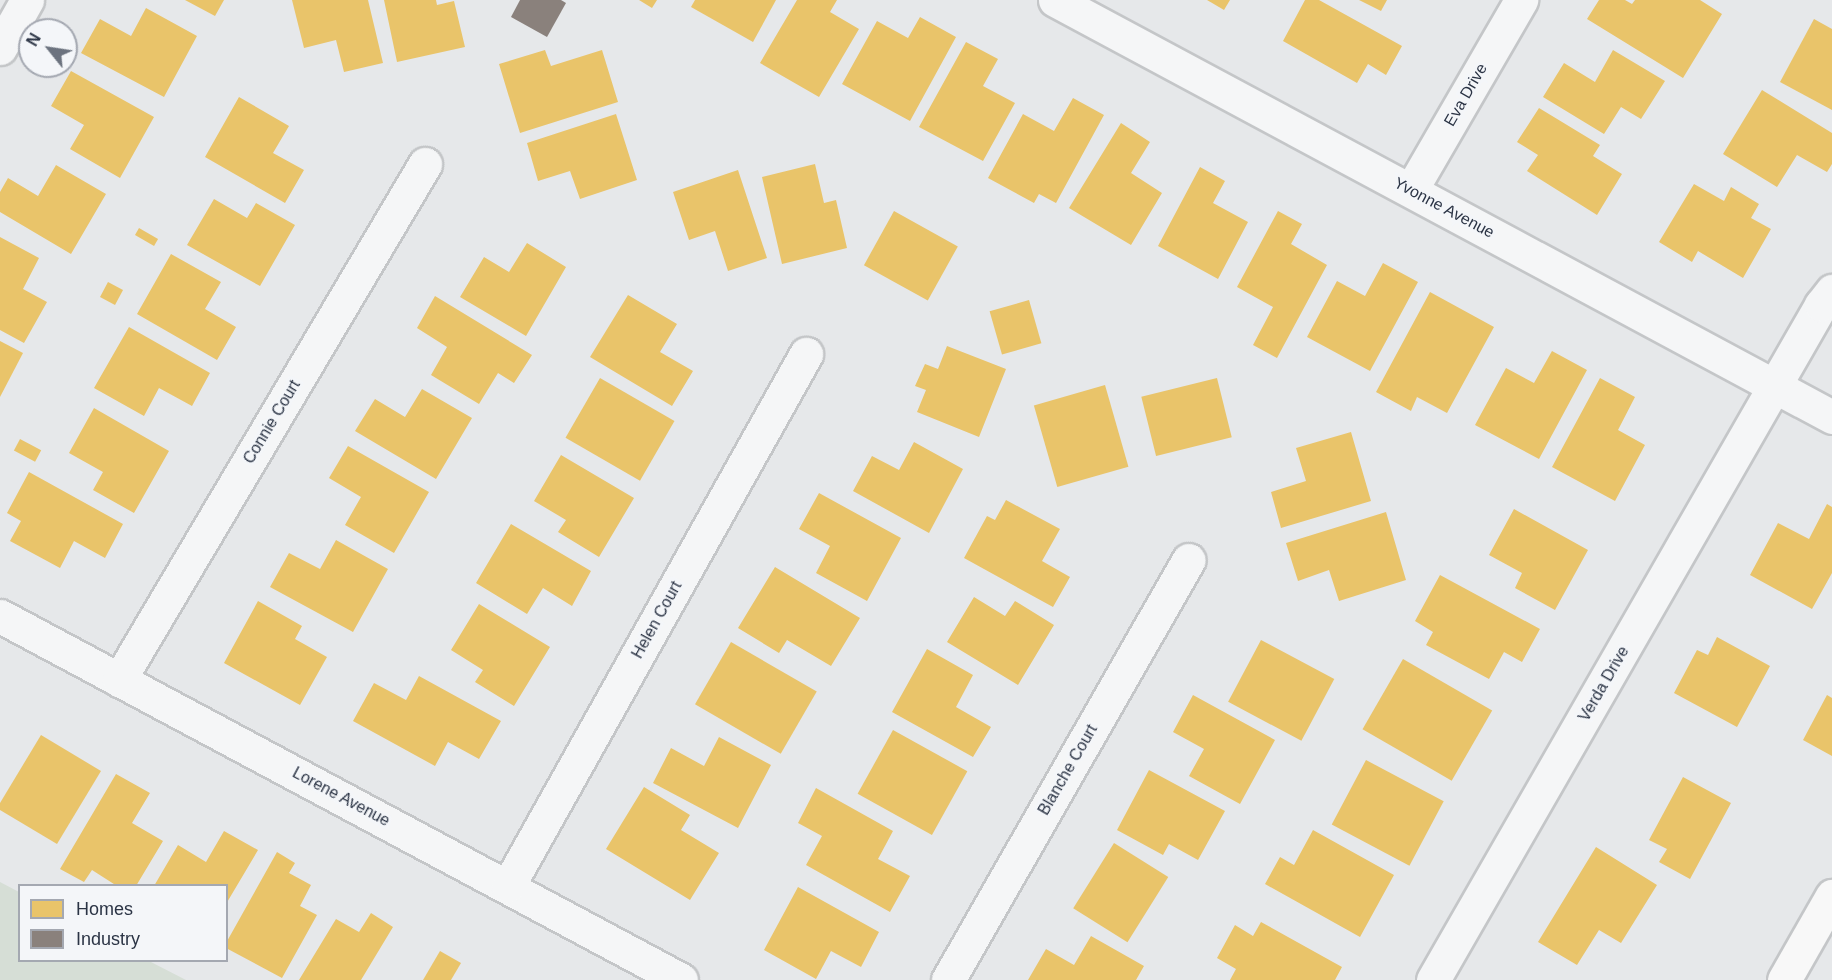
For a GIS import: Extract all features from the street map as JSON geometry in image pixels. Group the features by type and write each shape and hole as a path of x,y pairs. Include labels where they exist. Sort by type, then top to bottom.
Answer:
{"main road":[{"path":"1784,980 1832,896"}],"street":[{"path":"0,48 27,0"},
{"name":"Yvonne Avenue","path":"1055,0 1832,417"},
{"name":"Eva Drive","path":"1411,190 1521,0"},
{"name":"Connie Court","path":"119,680 425,164"},
{"name":"Verda Drive","path":"1433,980 1821,304 1832,291"},
{"name":"Helen Court","path":"508,886 806,354"},
{"name":"Blanche Court","path":"948,980 1189,560"},
{"name":"Lorene Avenue","path":"0,616 681,980"}],"shaded area":[{"path":"0,882 18,891 18,962 151,962 186,980 0,980"}],"building: Homes":[{"path":"185,0 224,0 215,16"},
{"path":"292,0 368,0 383,63 344,72 336,40 304,48"},
{"path":"384,0 436,0 437,5 454,1 465,47 397,62"},
{"path":"639,0 657,0 652,8"},
{"path":"695,0 776,0 753,42 691,7"},
{"path":"797,0 837,0 830,12 859,29 819,97 760,63"},
{"path":"1207,0 1230,0 1224,10"},
{"path":"1305,0 1319,0 1402,46 1386,75 1368,64 1357,83 1283,41"},
{"path":"1359,0 1387,0 1381,11"},
{"path":"1599,0 1625,0 1632,4 1635,0 1700,0 1722,14 1683,78 1587,19"},
{"path":"146,8 197,36 164,97 81,53 100,19 131,36"},
{"path":"920,17 956,37 910,121 842,84 877,21 908,38"},
{"path":"1814,19 1832,29 1832,110 1780,82"},
{"path":"966,42 998,59 983,86 1015,103 983,161 919,127"},
{"path":"545,50 551,66 602,50 618,102 520,133 499,64"},
{"path":"1613,50 1665,81 1641,119 1621,107 1604,134 1543,97 1564,63 1595,82"},
{"path":"78,75 154,117 120,178 70,149 84,125 51,106 67,78 78,78"},
{"path":"1762,90 1832,133 1832,164 1827,172 1797,155 1777,187 1723,154"},
{"path":"239,97 289,126 273,153 304,170 285,203 205,157"},
{"path":"1073,98 1104,115 1056,203 1039,194 1034,203 988,178 1023,114 1054,131"},
{"path":"1539,108 1600,145 1593,156 1622,174 1597,215 1527,171 1538,155 1517,142"},
{"path":"616,114 637,180 580,199 570,171 538,181 527,143"},
{"path":"1121,123 1150,142 1131,173 1162,193 1131,245 1069,208"},
{"path":"815,164 824,203 836,200 847,248 782,264 762,177"},
{"path":"56,165 106,194 71,254 0,212 0,192 8,178 38,196"},
{"path":"1200,167 1225,181 1213,203 1248,222 1218,279 1158,246"},
{"path":"738,170 767,258 728,271 715,231 689,240 673,192"},
{"path":"1694,184 1724,201 1731,187 1759,204 1751,218 1771,229 1743,278 1698,251 1692,262 1659,242"},
{"path":"214,199 247,218 256,203 295,225 260,286 187,245"},
{"path":"894,211 958,246 928,301 864,265"},
{"path":"1278,211 1302,224 1291,244 1327,265 1277,358 1253,345 1273,307 1237,287"},
{"path":"139,228 158,239 154,246 135,235"},
{"path":"0,237 39,258 23,289 47,302 24,343 0,330"},
{"path":"527,243 566,267 526,336 460,297 484,257 509,272"},
{"path":"171,254 221,282 205,309 236,327 217,360 137,314"},
{"path":"1383,263 1418,282 1370,371 1307,337 1337,281 1365,296"},
{"path":"108,282 123,290 115,305 100,297"},
{"path":"1430,292 1494,327 1447,413 1417,397 1411,411 1376,392"},
{"path":"628,295 677,324 660,352 693,371 672,406 590,357"},
{"path":"435,296 532,355 514,383 498,373 479,404 431,375 447,347 417,328"},
{"path":"1029,300 1041,343 1002,355 990,311"},
{"path":"129,327 210,373 192,406 159,388 144,416 94,388"},
{"path":"0,341 23,353 0,397"},
{"path":"947,346 1006,369 979,437 917,412 926,390 915,386 925,364 938,369"},
{"path":"1552,351 1587,370 1539,459 1475,425 1506,368 1534,383"},
{"path":"600,378 674,421 640,481 566,438"},
{"path":"1217,378 1232,437 1156,456 1141,397"},
{"path":"1600,378 1635,397 1618,430 1645,445 1615,501 1552,467"},
{"path":"1105,385 1128,467 1057,487 1034,405"},
{"path":"422,389 472,418 436,479 355,431 375,399 405,417"},
{"path":"94,408 169,451 134,513 93,490 103,472 69,453"},
{"path":"1351,432 1371,501 1281,528 1271,492 1306,481 1296,448"},
{"path":"20,439 41,450 35,462 14,450"},
{"path":"914,442 963,469 929,533 853,491 872,456 899,470"},
{"path":"348,446 429,492 394,553 345,525 361,497 329,478"},
{"path":"561,455 634,498 599,557 558,532 566,520 534,501"},
{"path":"29,472 123,524 105,558 74,541 60,568 10,541 21,521 7,513"},
{"path":"819,493 901,538 867,601 816,573 830,546 799,529"},
{"path":"1006,500 1060,529 1042,561 1070,577 1053,607 964,558 987,516 995,520"},
{"path":"1827,504 1832,507 1832,573 1812,609 1750,575 1778,523 1809,539"},
{"path":"1514,509 1588,550 1555,610 1515,588 1522,573 1489,555"},
{"path":"1386,512 1406,580 1339,601 1329,570 1298,581 1286,543"},
{"path":"511,524 591,571 572,606 543,588 527,614 476,583"},
{"path":"336,540 388,569 353,632 270,587 289,553 320,569"},
{"path":"775,567 860,618 831,666 787,640 779,653 738,628"},
{"path":"1440,575 1540,629 1522,662 1504,652 1489,679 1426,645 1433,632 1415,621"},
{"path":"974,597 1005,616 1015,601 1054,625 1018,685 947,642"},
{"path":"258,601 302,626 295,639 327,657 300,705 224,663"},
{"path":"479,604 550,647 514,706 475,682 483,670 451,650"},
{"path":"1717,637 1770,666 1737,727 1674,693 1697,650 1708,655"},
{"path":"1261,640 1334,679 1301,741 1228,702"},
{"path":"731,642 817,692 781,754 695,704"},
{"path":"927,649 973,675 956,707 991,727 973,757 892,712"},
{"path":"1403,659 1492,710 1452,781 1362,729"},
{"path":"419,676 501,721 479,759 448,742 435,766 353,721 374,683 406,700"},
{"path":"1193,695 1275,740 1240,804 1189,776 1204,749 1173,732"},
{"path":"1827,695 1832,698 1832,756 1803,740"},
{"path":"893,730 967,771 932,835 858,794"},
{"path":"41,735 101,771 57,844 0,810 0,803"},
{"path":"719,737 771,765 738,828 653,783 671,748 704,766"},
{"path":"1366,760 1444,801 1409,866 1332,824"},
{"path":"1149,770 1225,811 1198,860 1169,844 1163,855 1117,830"},
{"path":"116,774 150,793 132,823 163,841 137,884 114,884 92,870 84,882 60,869"},
{"path":"1683,777 1731,803 1690,879 1659,862 1667,849 1649,840"},
{"path":"644,787 690,815 681,830 719,853 690,900 606,849"},
{"path":"816,788 893,831 878,859 910,876 890,912 806,865 822,836 798,823"},
{"path":"1313,830 1394,875 1360,937 1265,884 1280,857 1294,865"},
{"path":"224,831 258,850 228,901 228,884 155,884 178,845 206,862"},
{"path":"1114,843 1168,877 1127,942 1073,908"},
{"path":"1596,847 1657,885 1621,943 1599,930 1577,965 1538,942"},
{"path":"277,852 295,863 289,873 311,885 300,906 317,915 282,978 228,949 228,939"},
{"path":"798,887 879,932 861,967 831,951 816,979 764,950"},
{"path":"371,913 393,927 361,980 299,980 336,919 359,932"},
{"path":"1261,922 1342,967 1335,980 1230,980 1236,969 1217,958 1235,925 1253,936"},
{"path":"1091,936 1144,966 1136,980 1028,980 1046,949 1074,965"},
{"path":"440,951 461,963 451,980 423,980"}],"building: Industry":[{"path":"520,0 561,0 566,3 547,37 511,17"}]}
